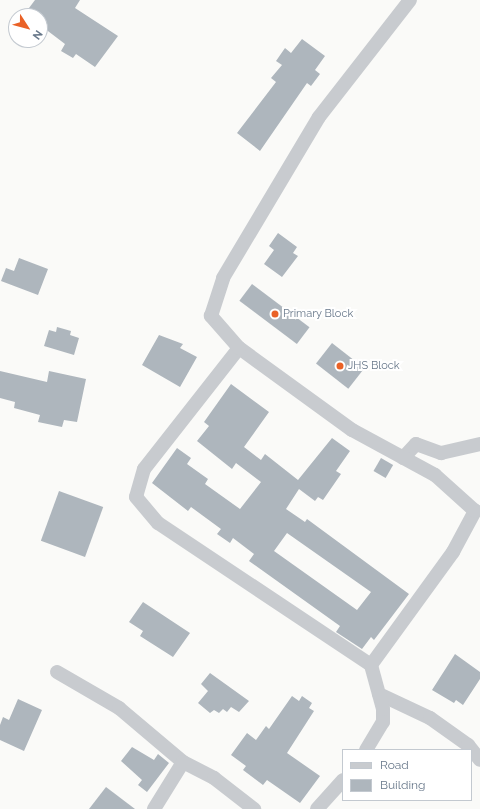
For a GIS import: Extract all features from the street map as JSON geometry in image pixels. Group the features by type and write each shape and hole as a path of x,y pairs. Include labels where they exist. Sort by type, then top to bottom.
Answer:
{"street":[{"path":"371,665 453,552 477,512 435,475 352,430 239,348 211,316 223,278 319,117 410,0"},
{"path":"239,348 144,469 136,497 158,523 371,665 379,694 383,722 367,749"},
{"path":"403,458 416,444 441,453 480,444"},
{"path":"58,672 119,708 183,762 214,778 254,809"},
{"path":"379,694 430,718 468,745 471,749"},
{"path":"472,750 480,760"},
{"path":"154,809 183,762"},
{"path":"317,809 342,781"}],"building":[{"path":"35,0 80,0 75,8 118,36 95,67 76,54 73,58 61,51 65,44 48,31 48,8 29,8"},
{"path":"302,39 325,56 315,70 320,74 311,86 307,83 260,151 237,133 276,82 271,78 282,65 276,61 285,48 291,53"},
{"path":"278,233 297,247 293,253 298,256 282,277 264,264 274,250 269,246"},
{"path":"19,258 48,269 38,295 1,281 6,268 14,271"},
{"name":"Primary Block","path":"252,284 310,327 297,344 239,301"},
{"path":"57,327 71,331 70,335 79,338 74,355 44,346 49,330 56,332"},
{"path":"159,335 183,344 180,348 197,357 180,387 142,365"},
{"name":"JHS Block","path":"332,343 364,368 348,389 316,363"},
{"path":"0,371 47,382 49,371 86,379 77,422 64,420 62,427 38,422 40,415 14,408 15,402 0,398"},
{"path":"231,384 269,412 244,447 261,460 265,454 298,480 332,438 350,451 336,471 341,474 323,500 318,497 315,501 299,489 286,509 305,522 307,519 409,594 374,640 371,637 362,649 336,632 340,626 249,561 254,554 233,538 230,543 217,534 221,529 191,507 188,511 152,483 177,448 191,458 187,464 208,479 205,484 240,509 261,482 236,463 232,469 197,441 209,426 204,422","holes":["287,533 371,592 357,610 274,551"]},
{"path":"381,458 393,465 386,478 374,471"},
{"path":"59,491 103,507 85,557 41,541"},
{"path":"143,602 190,633 173,657 140,636 143,631 129,622"},
{"path":"455,654 480,672 480,679 463,705 456,700 454,703 432,690"},
{"path":"210,673 249,701 239,712 231,707 227,712 223,709 219,713 214,710 210,713 198,703 208,691 201,684"},
{"path":"292,696 299,701 302,696 312,703 309,708 314,711 287,753 320,776 300,803 267,780 263,785 243,770 246,766 231,755 247,733 256,740 266,726 269,729"},
{"path":"18,699 42,710 24,751 0,740 0,725 3,717 9,720"},
{"path":"132,747 154,760 158,754 169,763 147,792 138,785 142,780 121,761"},
{"path":"106,787 135,809 89,809"}],"place":[{"name":"Primary Block","path":"275,314"},
{"name":"JHS Block","path":"340,366"}]}
